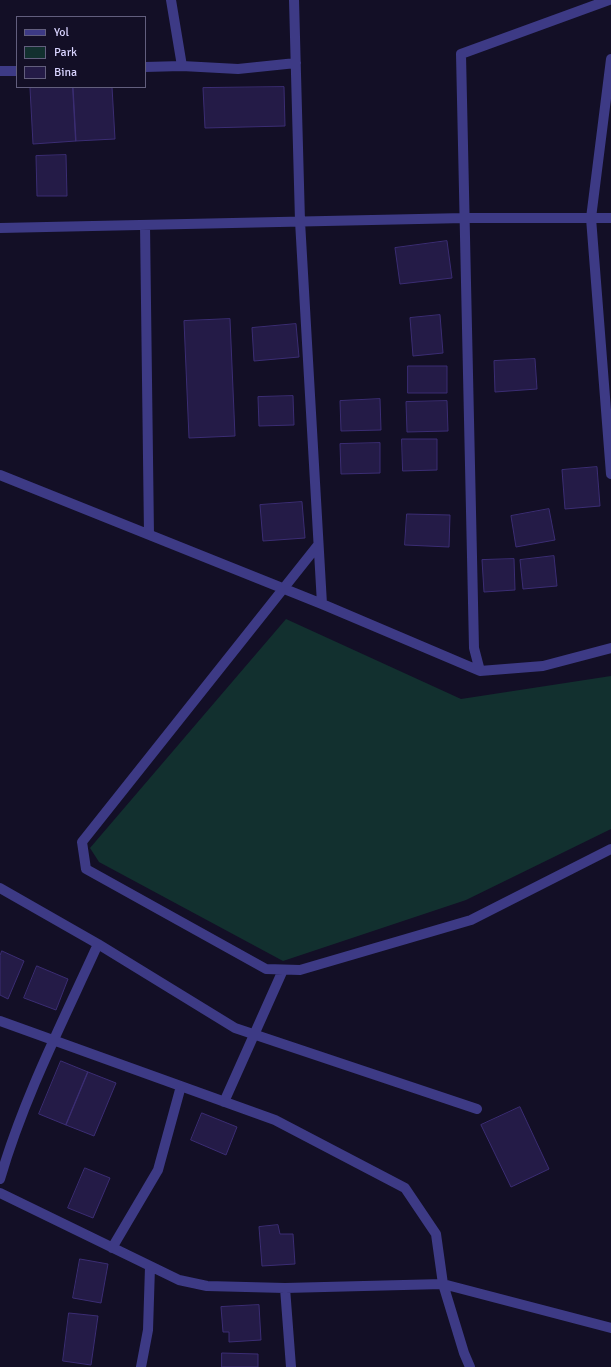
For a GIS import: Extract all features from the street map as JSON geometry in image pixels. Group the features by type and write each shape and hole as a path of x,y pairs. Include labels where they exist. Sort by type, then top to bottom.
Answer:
{"street":[{"path":"171,0 182,66"},
{"path":"294,0 300,221 322,604"},
{"path":"480,671 474,648 461,54 609,0"},
{"path":"611,60 591,218 611,474"},
{"path":"146,67 182,66 238,69 296,63"},
{"path":"0,71 16,71"},
{"path":"0,228 465,218 611,218"},
{"path":"145,225 149,535"},
{"path":"0,475 322,604 480,671 543,666 611,648"},
{"path":"318,545 82,842 86,869 266,970 300,970 471,920 611,849"},
{"path":"0,888 98,944 235,1028 477,1109"},
{"path":"0,1179 18,1123 98,944"},
{"path":"224,1102 283,970"},
{"path":"0,1021 275,1120 405,1188 436,1234 443,1284 464,1353 470,1367"},
{"path":"112,1248 158,1170 181,1086"},
{"path":"0,1193 179,1280 207,1286 285,1288 443,1284 611,1328"},
{"path":"141,1367 148,1330 150,1267"},
{"path":"285,1288 291,1367"}],"green space":[{"path":"286,619 461,699 611,676 611,829 466,900 283,961 99,862 90,848"}],"building":[{"path":"284,87 285,126 205,128 203,88"},
{"path":"30,88 73,88 76,141 33,144"},
{"path":"73,88 112,88 115,139 76,141"},
{"path":"66,155 67,196 37,196 36,156"},
{"path":"447,241 452,278 400,284 395,248"},
{"path":"440,315 443,353 413,356 410,318"},
{"path":"230,319 235,436 189,438 184,321"},
{"path":"296,324 299,357 254,361 252,328"},
{"path":"535,359 537,389 495,392 494,361"},
{"path":"408,366 447,366 447,393 408,393"},
{"path":"293,396 294,425 259,426 258,397"},
{"path":"380,399 381,430 341,431 340,401"},
{"path":"447,401 448,431 407,432 406,402"},
{"path":"402,439 437,439 437,470 403,471"},
{"path":"380,443 380,473 341,474 340,444"},
{"path":"597,467 600,506 565,509 562,470"},
{"path":"302,502 305,538 263,541 260,505"},
{"path":"549,509 555,540 516,547 511,516"},
{"path":"407,514 450,515 449,547 405,545"},
{"path":"554,556 557,586 523,589 520,560"},
{"path":"514,559 515,590 484,592 482,560"},
{"path":"2,951 24,961 8,999 0,995 0,956"},
{"path":"37,966 68,979 56,1010 24,998"},
{"path":"61,1061 88,1072 66,1125 39,1114"},
{"path":"88,1072 116,1083 94,1136 66,1125"},
{"path":"520,1107 549,1169 511,1187 481,1125"},
{"path":"202,1113 237,1127 226,1155 191,1140"},
{"path":"85,1168 110,1178 93,1218 68,1208"},
{"path":"278,1225 280,1234 293,1234 295,1264 262,1266 259,1227"},
{"path":"80,1259 108,1264 101,1303 73,1298"},
{"path":"259,1305 261,1340 229,1342 229,1332 223,1332 221,1307"},
{"path":"69,1313 98,1316 91,1365 63,1361"},
{"path":"222,1353 258,1354 258,1367 222,1367"}]}
